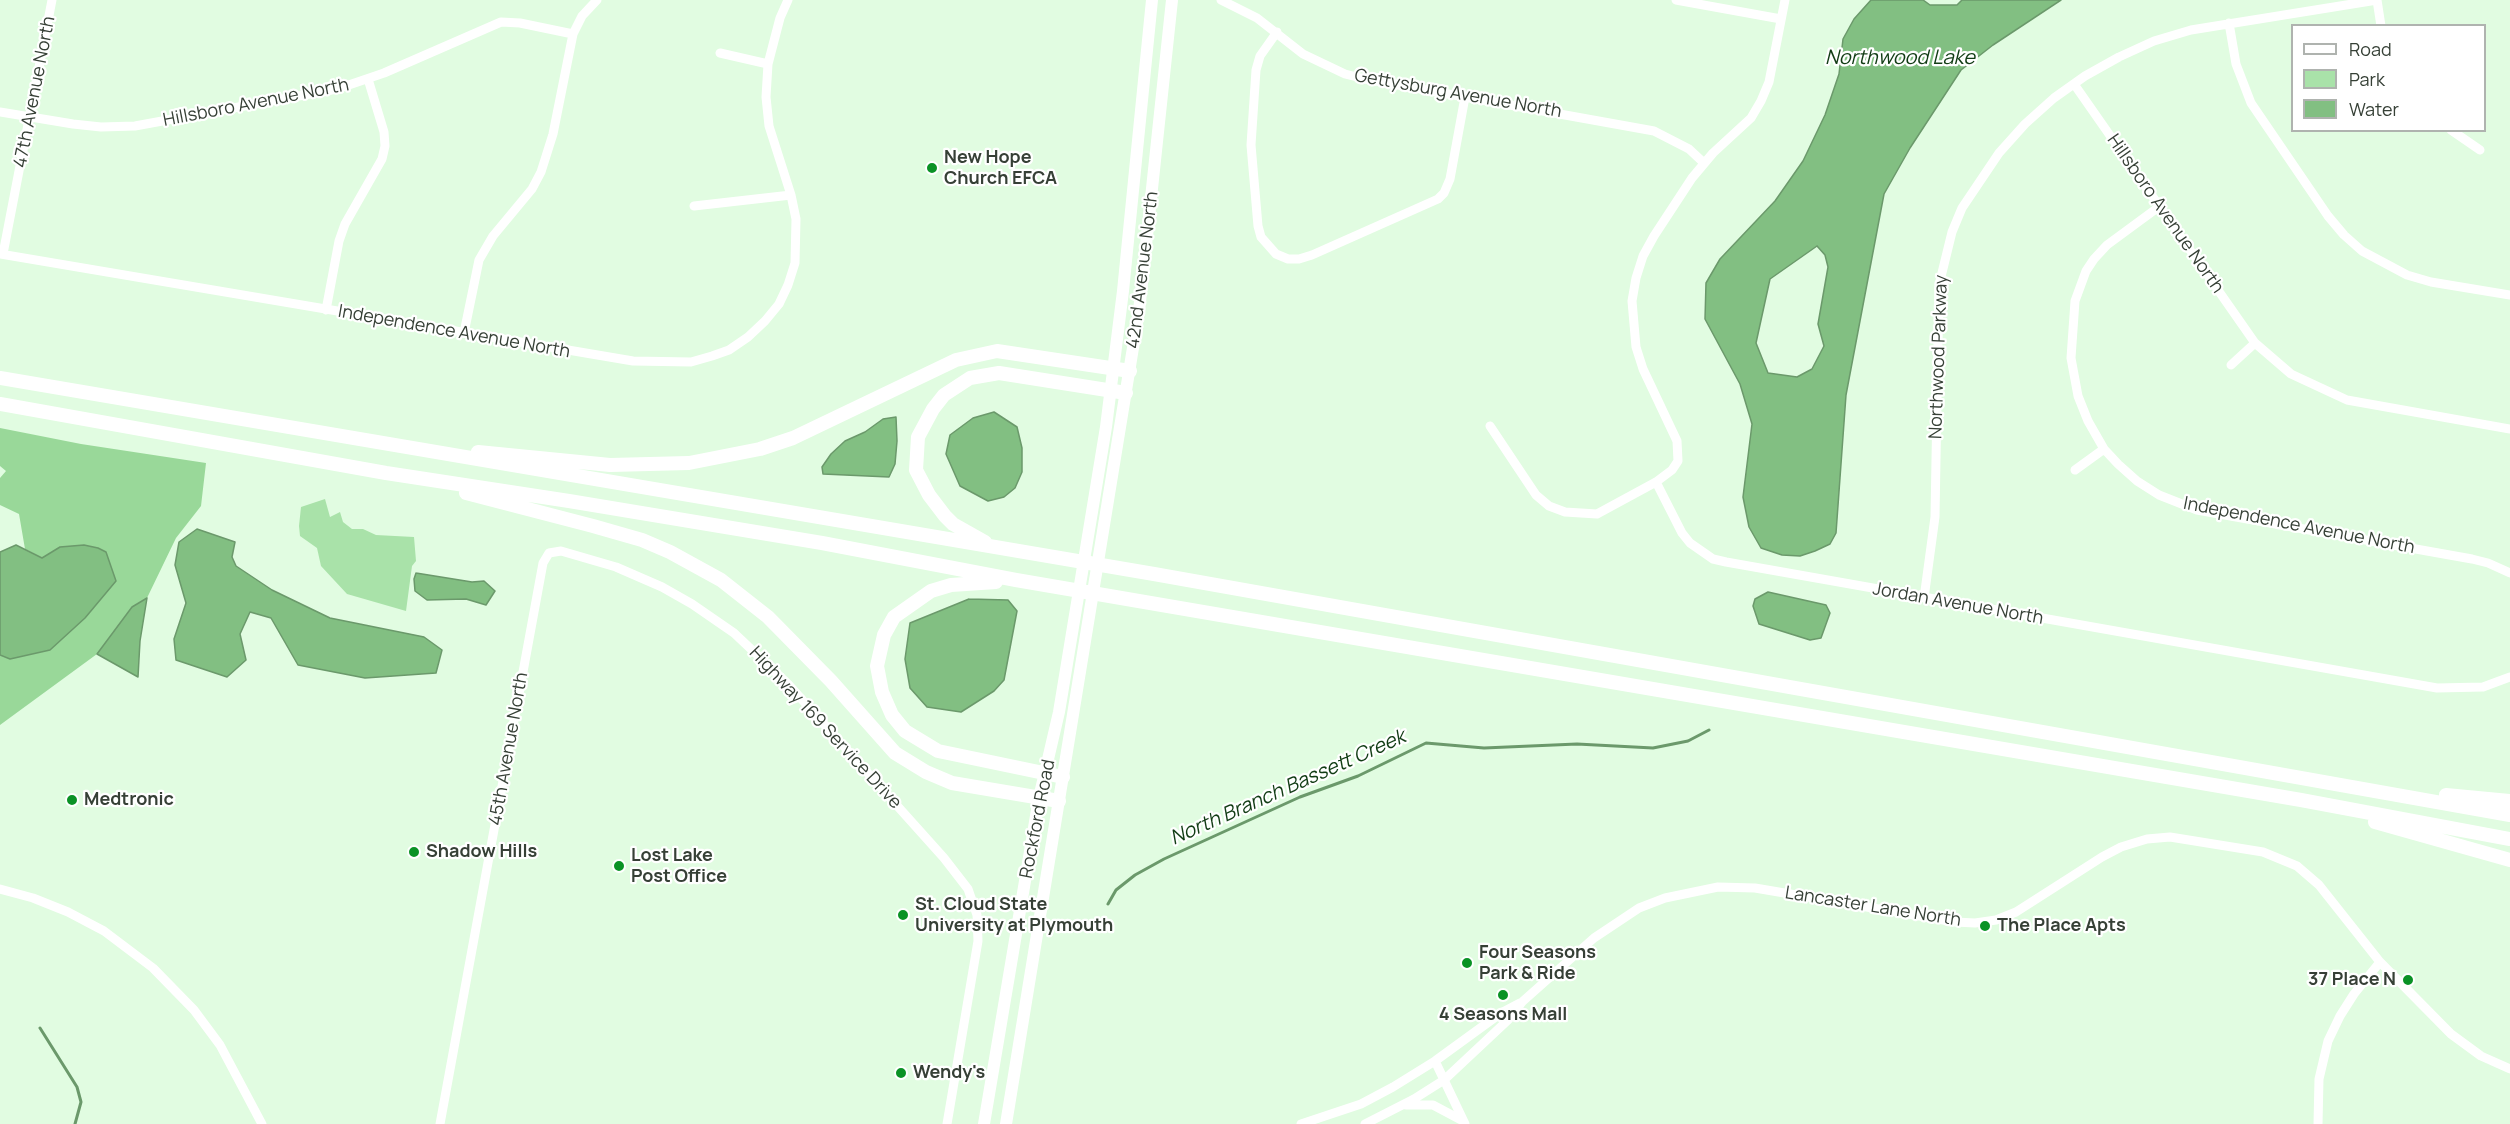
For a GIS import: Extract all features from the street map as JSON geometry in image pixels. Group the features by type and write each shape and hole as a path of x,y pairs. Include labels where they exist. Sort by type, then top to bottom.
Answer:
{"highway":[{"path":"423,451 470,451 610,465 689,463 760,449 793,438 956,360 997,351 1130,371"},
{"path":"995,548 953,524 929,495 916,470 918,437 938,402 953,388 970,378 990,374 1126,393"},
{"path":"0,378 1154,574 2510,815"},
{"path":"0,404 386,473 822,543 1016,580 2301,800 2510,839"},
{"path":"386,473 593,526 642,540 670,552 720,580 768,617 815,664 895,753 926,772 952,783 1059,801"},
{"path":"1016,580 951,585 931,591 894,617 884,635 877,666 882,692 892,715 905,731 938,751 1063,777"},
{"path":"2340,784 2510,801"},
{"path":"2301,800 2510,860"}],"main road":[{"name":"42nd Avenue North","path":"1087,537 1112,391 1152,0"},
{"name":"42nd Avenue North","path":"1102,539 1144,278 1172,0"},
{"name":"Rockford Road","path":"984,1124 1039,798 1053,742 1087,537"},
{"name":"Rockford Road","path":"1006,1124 1102,539"}],"street":[{"name":"47th Avenue North","path":"2,254 52,0"},
{"path":"464,333 479,260 494,236 532,189 549,153 573,34 582,16 597,0"},
{"name":"Independence Avenue North","path":"2,254 642,362 691,362 729,350 748,337 779,304 795,264 797,241 791,195 770,126 766,97 768,64 780,18 788,0"},
{"name":"Gettysburg Avenue North","path":"1221,0 1239,8 1277,32 1303,54 1345,74 1654,131 1680,143 1704,163"},
{"path":"1676,0 1781,19"},
{"path":"1490,426 1536,495 1550,506 1565,512 1597,514 1656,482 1672,470 1678,461 1679,451 1636,347 1632,301 1643,256 1676,202 1704,163 1751,118 1761,101 1769,82 1785,0"},
{"path":"2377,0 2380,24"},
{"name":"Northwood Parkway","path":"1924,598 1935,517 1938,311 1944,258 1962,208 1999,153 2025,124 2054,98 2119,57 2154,41 2191,30 2229,23 2377,0"},
{"name":"Hillsboro Avenue North","path":"0,112 101,127 135,126 306,96 368,79 501,22 520,23 573,34"},
{"path":"2229,23 2236,64 2251,103 2328,216 2344,235 2362,252 2407,275 2431,282 2510,295"},
{"path":"1277,32 1260,56 1256,70 1251,132 1258,226 1261,237 1276,254 1288,259 1299,259 1438,199 1444,193 1450,179 1465,97"},
{"path":"720,53 768,64"},
{"path":"326,310 339,241 345,224 382,159 385,146 384,132 368,79"},
{"name":"Hillsboro Avenue North","path":"2074,84 2255,343 2291,374 2321,390 2347,400 2510,429"},
{"path":"2454,132 2480,150"},
{"path":"694,206 791,195"},
{"name":"Independence Avenue North","path":"2160,206 2107,245 2086,271 2075,302 2070,344 2072,370 2088,421 2104,448 2137,481 2159,495 2197,510 2472,559 2510,573"},
{"path":"2231,365 2255,343"},
{"path":"2075,470 2104,448"},
{"name":"Jordan Avenue North","path":"1656,482 1682,533 1701,552 1713,559 2437,688 2483,687 2510,677"},
{"name":"Highway 169 Service Drive","path":"549,553 561,551 575,554 633,573 692,604 735,633 766,661 944,858 968,889 979,932 948,1124"},
{"name":"45th Avenue North","path":"440,1124 537,593 543,563 549,553"},
{"name":"Lancaster Lane North","path":"1365,1124 1404,1105 1444,1080 1508,1020 1522,1002 1616,922 1639,908 1691,891 1718,887 1755,888 1955,922 1976,923 1995,920 2016,912 2121,847 2147,839 2170,837 2257,851 2273,855 2297,866 2319,885 2380,962 2466,1046 2481,1056 2510,1069"},
{"path":"0,889 33,898 68,912 104,931 153,968 194,1010 220,1045 262,1124"},
{"path":"2318,1124 2319,1079 2328,1041 2349,1001 2380,962"},
{"name":"Lancaster Lane North","path":"1301,1124 1361,1104 1435,1061 1501,1013 1522,1002"},
{"path":"1435,1061 1464,1123"},
{"path":"1404,1105 1428,1104 1464,1123"}],"green space":[{"path":"325,499 330,517 340,512 343,522 352,529 363,529 376,535 414,537 416,561 412,566 406,611 347,594 321,566 317,548 300,536 299,526 301,507"}],"shaded area":[{"path":"0,428 81,444 206,463 201,506 176,538 147,598 132,607 97,654 0,725 0,655 10,659 116,580 60,547 42,558 25,549 19,514 0,505 0,478 6,471 0,466"}],"water":[{"name":"Northwood Lake","path":"1871,0 1923,0 1930,5 1957,5 1962,0 2061,0 1993,45 1961,70 1910,148 1884,194 1846,395 1836,533 1830,544 1815,551 1800,556 1782,555 1761,548 1749,527 1743,497 1752,424 1740,384 1705,319 1706,283 1720,259 1775,201 1803,161 1825,115 1839,74 1843,39 1854,19","holes":["1817,246 1825,255 1828,267 1818,324 1824,346 1812,369 1797,377 1768,373 1756,343 1770,279"]},
{"path":"994,412 1017,427 1022,448 1022,472 1015,488 1004,497 988,501 960,486 946,454 950,435 973,418"},
{"path":"896,417 895,464 889,477 823,474 822,467 831,454 845,441 865,432 883,419"},
{"path":"197,529 235,542 232,557 236,566 272,590 330,618 424,637 442,650 436,673 365,678 298,665 271,618 250,612 240,634 246,660 227,677 176,660 174,639 186,603 175,565 179,542"},
{"path":"16,545 42,558 60,547 84,545 98,548 106,552 116,581 85,618 50,650 10,659 0,655 0,552"},
{"path":"416,573 472,582 484,581 495,591 486,605 466,599 427,600 415,591"},
{"path":"1768,592 1826,605 1830,613 1821,638 1810,640 1759,624 1753,606 1755,599"},
{"path":"147,598 140,641 138,677 97,654 132,607"},
{"path":"969,599 1008,600 1017,611 1004,680 994,691 961,712 927,707 910,688 905,659 910,623"}],"waterway":[{"name":"North Branch Bassett Creek","path":"1108,904 1116,890 1135,875 1164,859 1300,797 1358,776 1426,743 1484,748 1577,744 1653,748 1688,741 1709,730"},
{"path":"40,1028 77,1087 81,1102 75,1124"}],"place":[{"name":"New Hope Church EFCA","path":"932,168"},
{"name":"Medtronic","path":"72,800"},
{"name":"Shadow Hills","path":"414,852"},
{"name":"Lost Lake Post Office","path":"619,866"},
{"name":"St. Cloud State University at Plymouth","path":"903,915"},
{"name":"The Place Apts","path":"1985,926"},
{"name":"Four Seasons Park & Ride","path":"1467,963"},
{"name":"37 Place N","path":"2408,980"},
{"name":"4 Seasons Mall","path":"1503,995"},
{"name":"Wendy's","path":"901,1073"}]}
